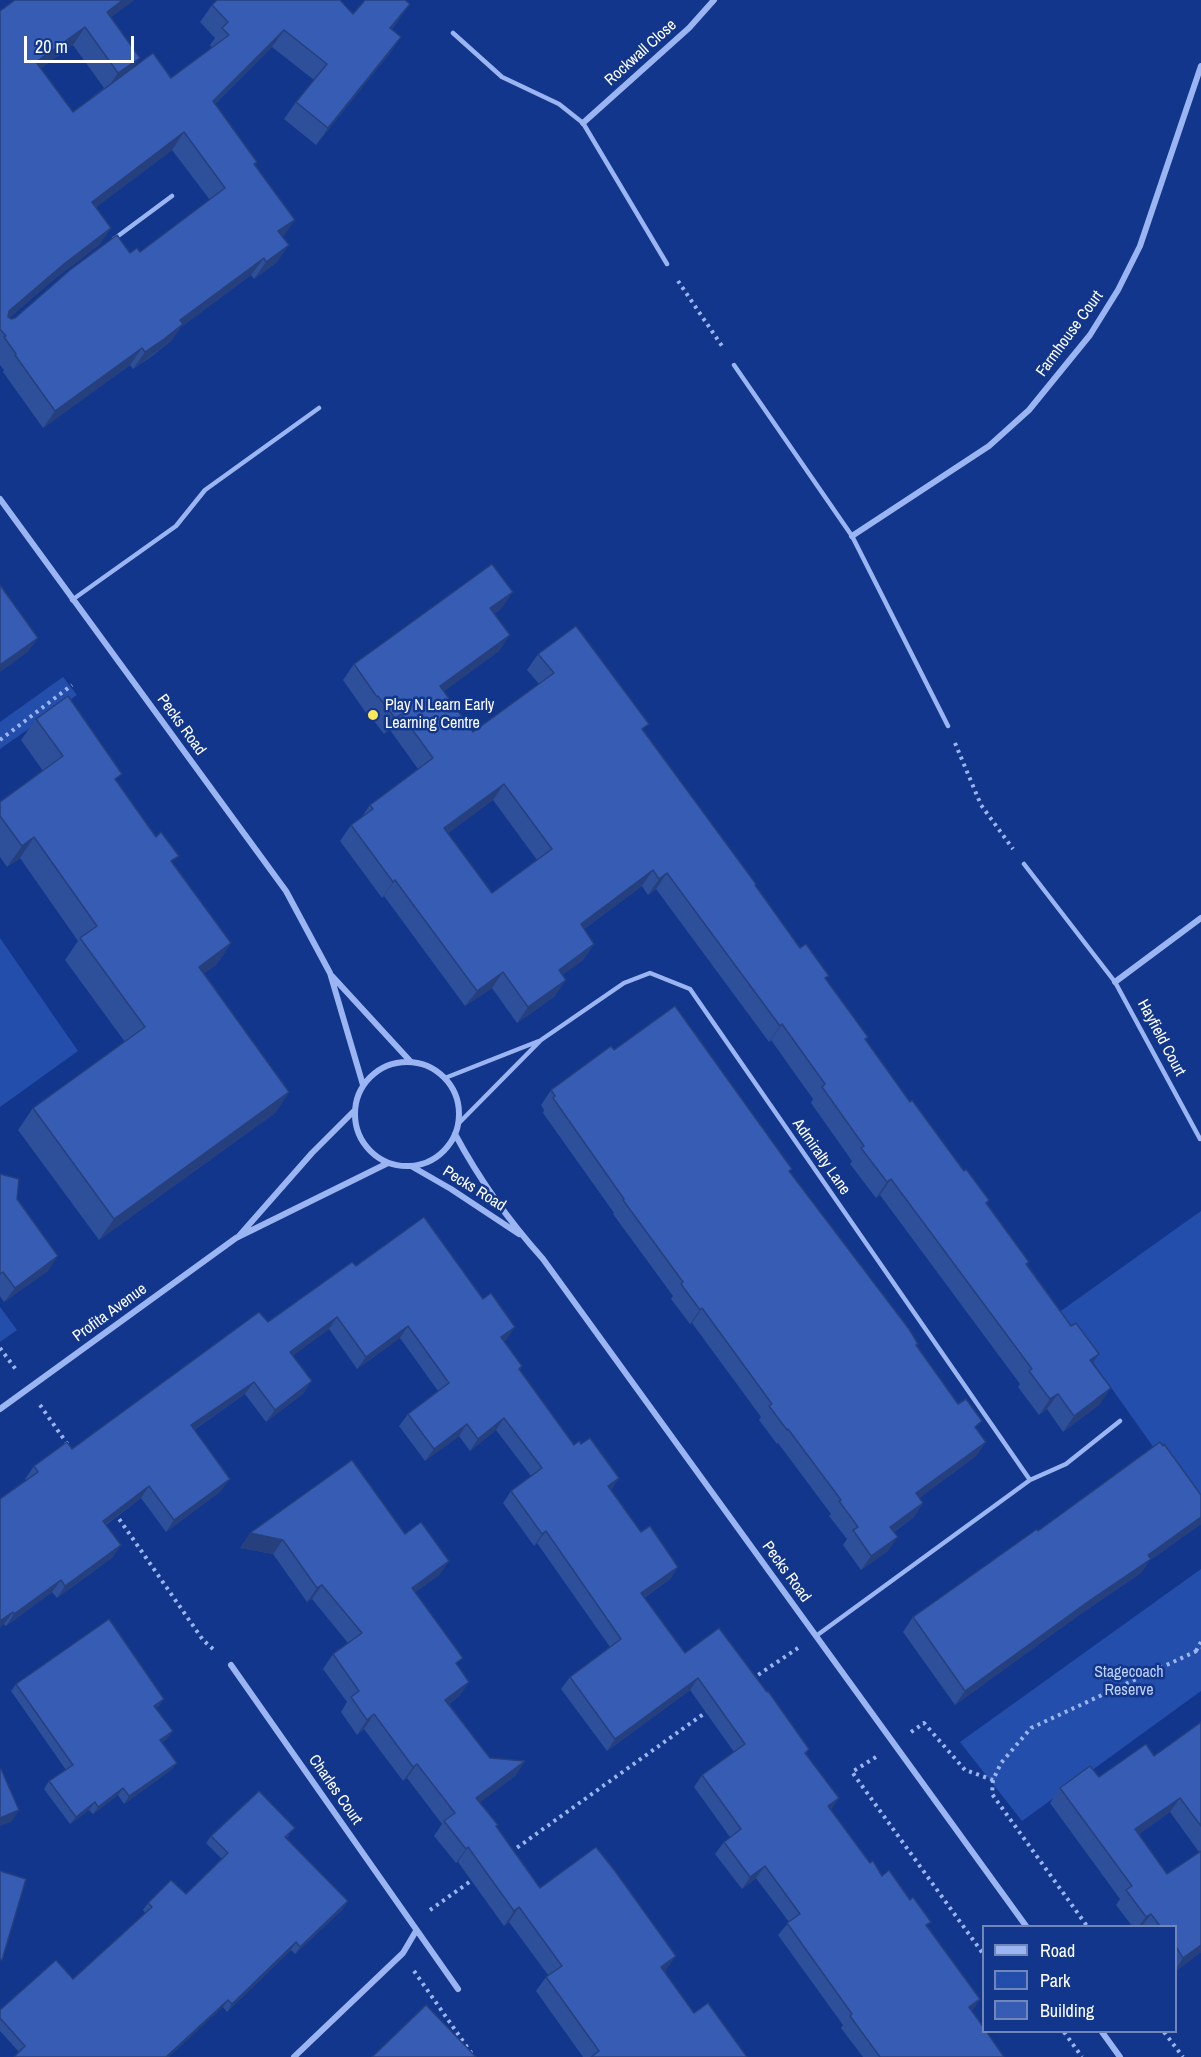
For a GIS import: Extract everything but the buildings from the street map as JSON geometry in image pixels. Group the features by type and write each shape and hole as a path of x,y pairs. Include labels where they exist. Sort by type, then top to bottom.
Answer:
{"street":[{"name":"Rockwall Close","path":"583,123 689,28 714,0"},
{"name":"Farmhouse Court","path":"852,536 989,446 1029,410 1090,335 1118,290 1140,246 1201,66"},
{"name":"Pecks Road","path":"0,499 285,891 330,973 363,1085"},
{"path":"1115,982 1201,918"},
{"name":"Pecks Road","path":"330,973 411,1062"},
{"path":"411,1062 423,1064 445,1078 454,1092 459,1108 458,1124 448,1146 437,1156 424,1163 411,1166 388,1163 374,1155 362,1142 356,1126 355,1110 357,1096 363,1085 376,1071 393,1064 411,1062"},
{"name":"Profita Avenue","path":"236,1238 312,1153 355,1110"},
{"name":"Pecks Road","path":"455,1134 475,1170 522,1236 543,1259 1025,1925"},
{"name":"Profita Avenue","path":"0,1409 236,1238 388,1163"},
{"name":"Pecks Road","path":"411,1166 452,1189 522,1236"},
{"name":"Charles Court","path":"231,1665 458,1989"},
{"path":"294,2057 403,1953 416,1931"},
{"path":"1103,2033 1120,2057"}],"lane":[{"path":"453,33 502,77 559,104 583,123 667,264"},
{"path":"109,243 172,196"},
{"path":"734,365 852,536 948,726"},
{"path":"72,600 176,526 206,490 319,408"},
{"name":"Hayfield Court","path":"1024,864 1115,982 1200,1139"},
{"name":"Admiralty Lane","path":"458,1124 542,1040 624,984 650,973 690,989 1030,1480"},
{"name":"Admiralty Lane","path":"445,1078 542,1040"},
{"path":"816,1636 1030,1480 1066,1464 1120,1421"}],"path":[{"path":"667,264 734,365"},
{"path":"0,740 72,685"},
{"path":"948,726 981,806 1024,864"},
{"path":"29,1388 72,1451"},
{"path":"111,1508 203,1640 231,1665"},
{"path":"746,1683 816,1636"},
{"path":"1196,1652 1201,1642"},
{"path":"1086,1925 992,1794 993,1780 1001,1763 1031,1728 1201,1649"},
{"path":"507,1855 717,1704"},
{"path":"982,1951 852,1772 924,1723 965,1770 993,1780"},
{"path":"411,1924 478,1876"},
{"path":"403,1953 418,1979 474,2057"},
{"path":"1065,2033 1082,2057"},
{"path":"1165,2033 1183,2057"}],"green space":[{"path":"63,677 77,695 0,749 0,722"},
{"path":"0,938 78,1051 0,1107"},
{"path":"1201,1211 1201,1514 1058,1313"},
{"path":"0,1307 17,1330 0,1342"},
{"name":"Stagecoach Reserve","path":"1201,1569 1201,1691 1022,1821 960,1742"}],"place":[{"name":"Play N Learn Early Learning Centre","path":"373,715"}]}
